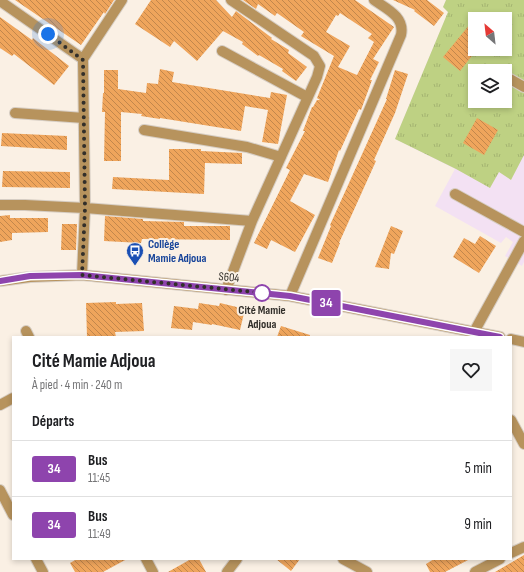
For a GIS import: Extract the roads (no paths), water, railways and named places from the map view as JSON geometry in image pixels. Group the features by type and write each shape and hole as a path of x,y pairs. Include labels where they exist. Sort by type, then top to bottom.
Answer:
{"street":[{"path":"82,275 85,208 83,60 122,0"},
{"path":"226,290 252,221 320,66 314,56 231,0"},
{"path":"290,296 401,35 402,29 398,17 374,0"},
{"path":"0,1 83,60"},
{"path":"222,51 307,98"},
{"path":"512,80 524,87"},
{"path":"15,113 84,118"},
{"path":"144,130 247,147 281,157"},
{"path":"455,194 524,232"},
{"path":"0,206 25,205 85,208 252,221"},
{"path":"474,335 524,241"},
{"name":"S604","path":"0,281 30,276 82,275 290,296 474,335 487,336"},
{"path":"512,339 524,342"},
{"path":"0,405 12,399"},
{"path":"512,422 524,444"},
{"path":"0,490 12,513"},
{"path":"512,553 524,547"},
{"path":"37,560 43,572"},
{"path":"147,560 153,572"},
{"path":"227,572 236,560"},
{"path":"345,560 367,572"},
{"path":"475,572 485,562 495,560"}],"place":[{"name":"Collège Mamie Adjoua","path":"135,266"},
{"name":"Cité Mamie Adjoua","path":"262,293"}]}
